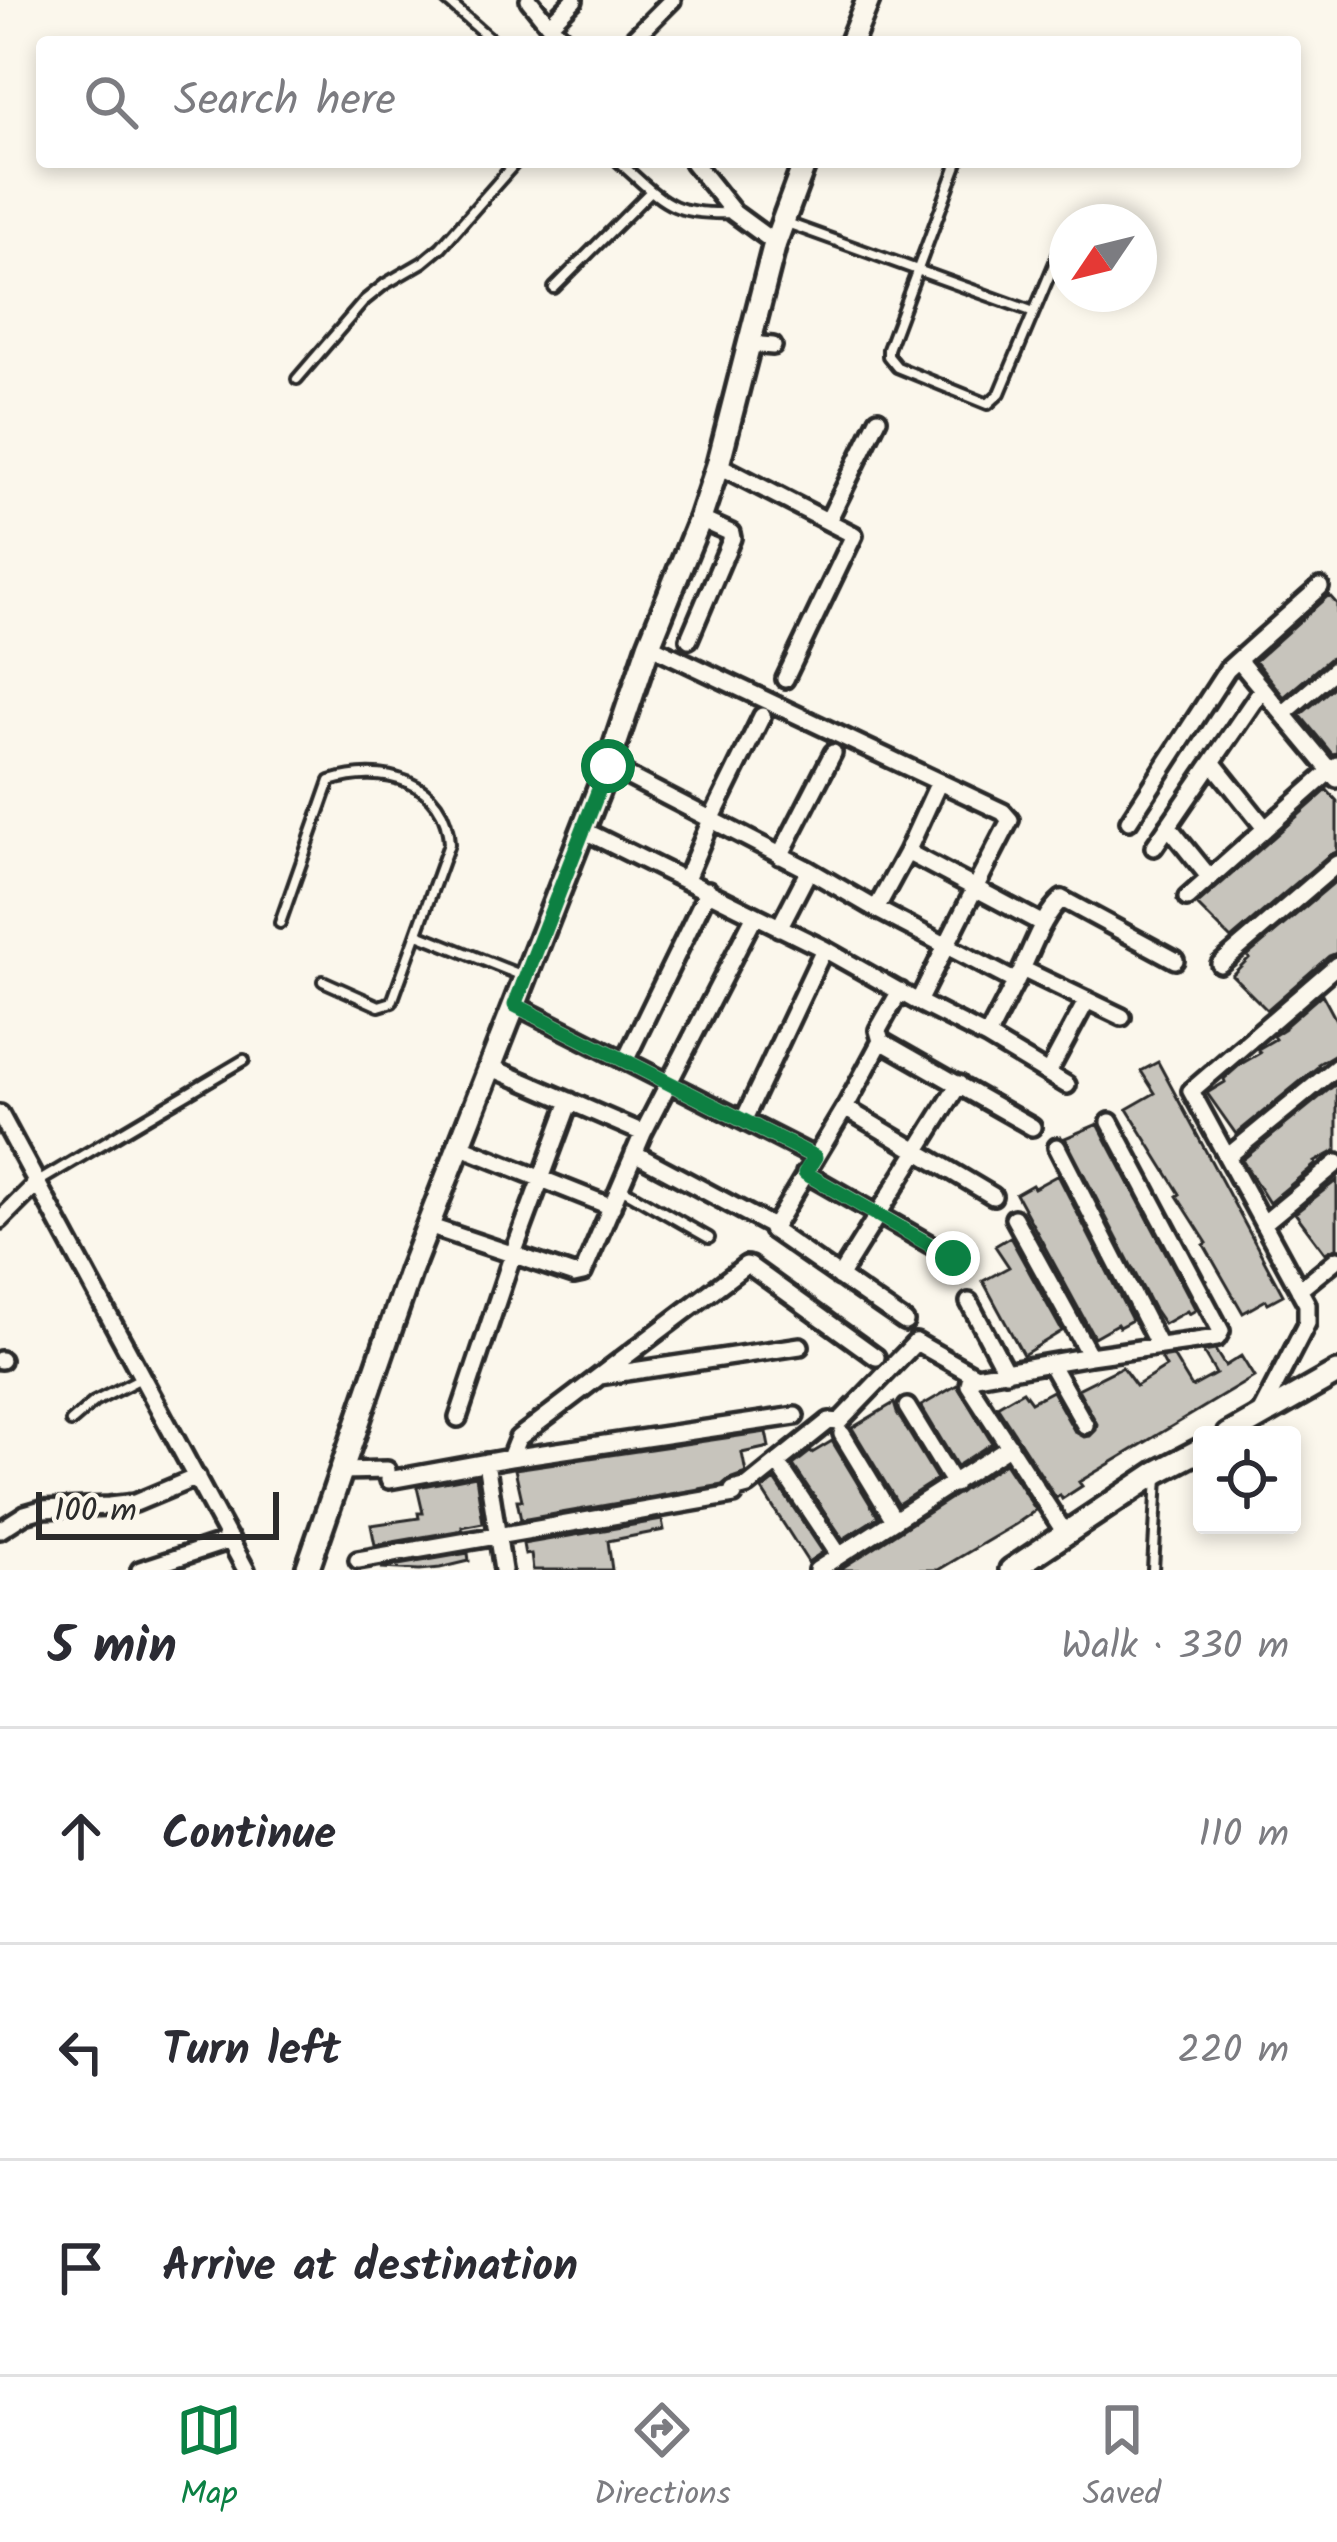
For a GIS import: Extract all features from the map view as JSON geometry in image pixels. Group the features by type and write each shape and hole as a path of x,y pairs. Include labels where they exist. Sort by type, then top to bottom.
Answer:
{"main road":[{"path":"853,36 868,0"},
{"path":"307,1570 428,1226 700,519 779,232 803,168"},
{"path":"1245,1426 1337,1373"},
{"path":"1012,1570 1193,1454"}],"street":[{"path":"529,0 560,36"},
{"path":"549,26 574,0"},
{"path":"635,36 660,4"},
{"path":"699,168 734,213 779,232"},
{"path":"749,344 773,346"},
{"path":"829,521 878,419"},
{"path":"718,465 854,537 785,679"},
{"path":"689,639 732,538 731,533 700,519"},
{"path":"1130,821 1228,670 1320,587"},
{"path":"649,645 1003,812 1010,820 918,1002"},
{"path":"1187,898 1335,772 1238,660"},
{"path":"1283,714 1337,668"},
{"path":"1154,848 1262,689"},
{"path":"686,879 763,716"},
{"path":"780,856 833,753"},
{"path":"1212,762 1265,828"},
{"path":"608,766 947,945 1122,1016"},
{"path":"876,909 939,782"},
{"path":"1168,826 1210,878"},
{"path":"583,830 824,949 987,1036 1067,1085"},
{"path":"907,852 1043,924"},
{"path":"1220,964 1337,864"},
{"path":"778,928 809,871"},
{"path":"626,1059 708,890"},
{"path":"987,1036 1043,924 1062,899 1174,960"},
{"path":"428,1226 583,1274 667,1082 755,916"},
{"path":"744,1119 824,949"},
{"path":"1258,1419 1307,1323 1307,1304 1191,1091 1337,965"},
{"path":"772,1227 845,1108 881,1041 878,1030 900,991"},
{"path":"1048,1073 1087,1000"},
{"path":"515,1005 815,1157"},
{"path":"881,1041 1032,1127"},
{"path":"490,1066 643,1133"},
{"path":"1227,1157 1337,1067"},
{"path":"839,1277 959,1084"},
{"path":"458,1418 570,1101"},
{"path":"845,1108 993,1196"},
{"path":"0,1114 246,1570"},
{"path":"1065,1533 970,1380 1217,1338 1222,1331 1110,1122"},
{"path":"459,1146 611,1207"},
{"path":"1057,1147 1159,1346"},
{"path":"634,1154 772,1227 905,1322"},
{"path":"1264,1224 1337,1163"},
{"path":"805,1173 953,1258"},
{"path":"0,1220 37,1183"},
{"path":"1014,1218 1090,1356"},
{"path":"1299,1291 1337,1259"},
{"path":"510,1458 518,1438 746,1265 877,1357"},
{"path":"969,1302 1006,1372"},
{"path":"358,1560 733,1492 748,1486 829,1421 839,1422 916,1342 976,1376"},
{"path":"597,1377 800,1346"},
{"path":"1051,1365 1085,1425"},
{"path":"907,1407 953,1484"},
{"path":"340,1471 388,1475 795,1416"},
{"path":"842,1434 895,1520"},
{"path":"817,1570 1010,1446"},
{"path":"486,1462 503,1570"},
{"path":"783,1471 839,1555"},
{"path":"0,1530 42,1508 134,1503 197,1477"},
{"path":"140,1570 231,1540"}],"lane":[{"path":"446,0 487,36"},
{"path":"297,379 365,301 441,247 511,168"},
{"path":"626,168 676,209 696,214 734,213"},
{"path":"956,168 888,356 897,367 988,404 1000,393 1049,277"},
{"path":"554,288 651,191"},
{"path":"779,232 916,270 1034,313"},
{"path":"280,923 326,784 334,778 387,774 419,787 436,805 449,829 449,844 392,1003 379,1006 322,981"},
{"path":"418,934 526,977"},
{"path":"37,1183 244,1060"},
{"path":"620,1187 710,1238"},
{"path":"71,1421 94,1402 144,1377"},
{"path":"1153,1570 1158,1472"}],"building":[{"path":"1329,595 1337,604 1337,656 1284,697 1255,661"},
{"path":"1337,684 1337,753 1332,754 1300,715"},
{"path":"1327,790 1337,801 1337,852 1231,939 1197,905"},
{"path":"1337,880 1337,953 1267,1010 1232,975 1247,956"},
{"path":"1322,994 1337,1022 1337,1053 1236,1134 1207,1093 1260,1053 1258,1049"},
{"path":"1158,1062 1283,1295 1243,1313 1180,1194 1127,1109 1155,1093 1141,1071"},
{"path":"1337,1083 1337,1150 1315,1162 1269,1203 1242,1160"},
{"path":"1098,1124 1196,1310 1189,1314 1164,1324 1065,1138"},
{"path":"1058,1175 1132,1320 1094,1337 1016,1194"},
{"path":"1337,1180 1337,1247 1325,1253 1295,1213"},
{"path":"1010,1237 1062,1331 1023,1355 983,1281 1009,1267 995,1246"},
{"path":"1215,1350 1225,1366 1241,1356 1254,1377 1079,1482 1082,1486 1062,1499 1060,1495 1056,1498 997,1406 1023,1391 1031,1402 1052,1391 1075,1432 1090,1436 1097,1424 1078,1389 1122,1367 1136,1386 1166,1367 1161,1358 1173,1356 1192,1387 1216,1374 1203,1352"},
{"path":"957,1385 992,1443 957,1466 921,1406"},
{"path":"894,1403 937,1479 898,1504 852,1428"},
{"path":"766,1432 769,1447 742,1453 746,1473 722,1485 521,1520 515,1469"},
{"path":"832,1441 878,1517 843,1539 793,1465"},
{"path":"1005,1463 1036,1510 1016,1524 938,1570 839,1570"},
{"path":"476,1476 483,1523 375,1545 371,1525 419,1518 418,1513 423,1513 417,1487"},
{"path":"775,1480 823,1552 808,1562 762,1490"},
{"path":"662,1520 664,1530 608,1541 612,1570 533,1570 531,1554 525,1555 523,1544"},
{"path":"468,1553 469,1561 440,1568 381,1568"}],"route":[{"path":"608,766 515,1005 815,1157 805,1173 953,1258"}]}
